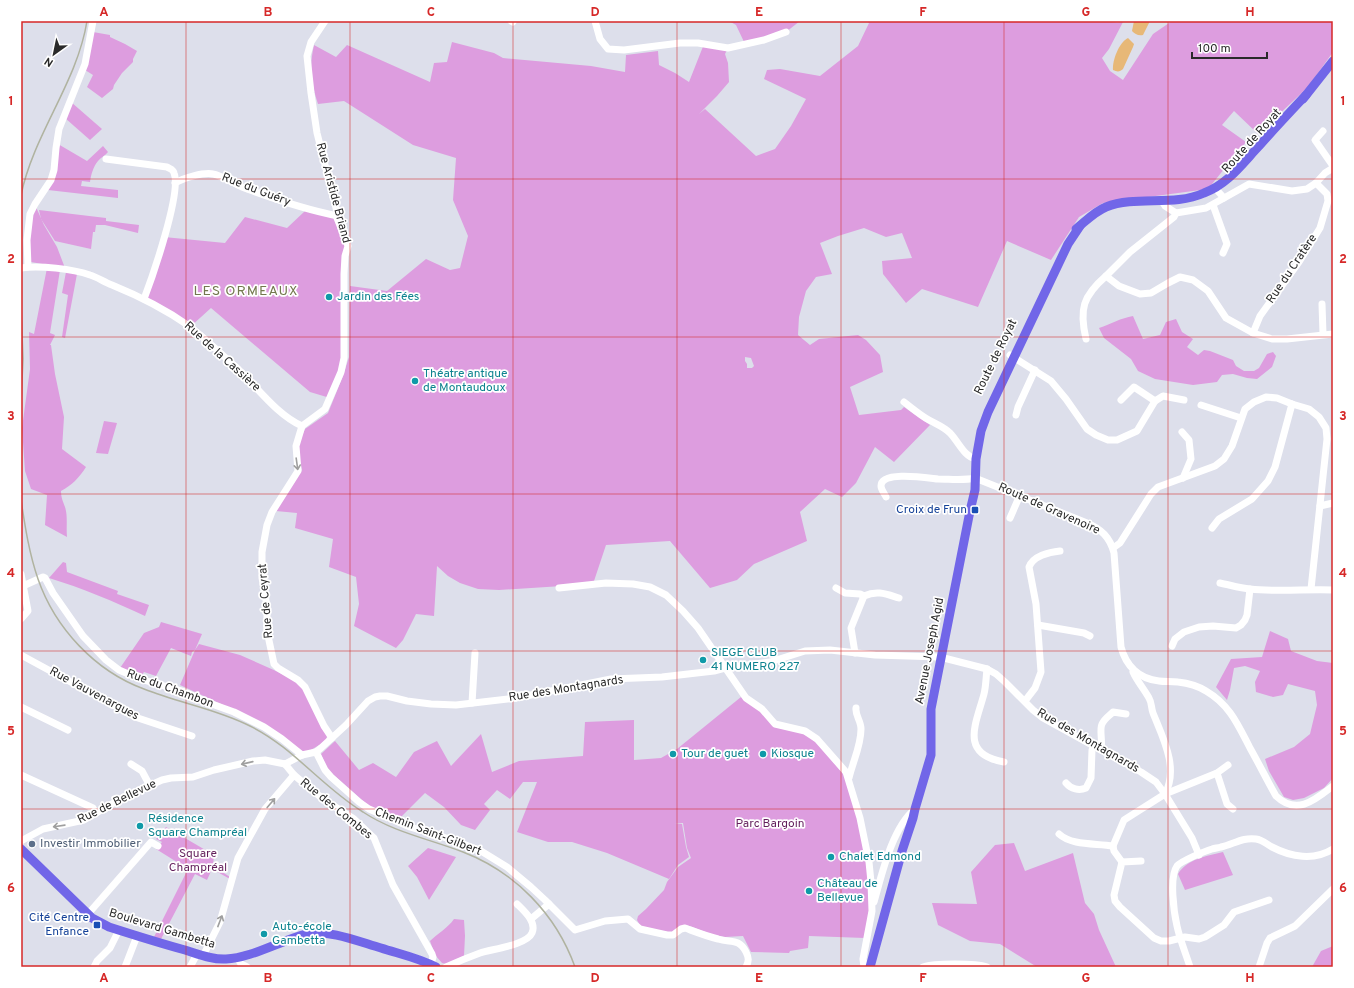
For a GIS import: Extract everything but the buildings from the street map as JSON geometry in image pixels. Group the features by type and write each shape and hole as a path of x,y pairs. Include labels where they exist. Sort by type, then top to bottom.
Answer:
{"main road":[{"name":"Route de Royat","path":"977,483 973,458 977,430 984,410 1012,356 1065,242 1071,233 1090,216 1105,207 1123,203 1193,198 1219,193 1230,178 1306,95 1333,61"},
{"name":"Avenue Joseph Agid","path":"870,967 902,851 931,755 930,714 940,657 977,483"},
{"name":"Boulevard Gambetta","path":"21,849 88,914 102,924 137,936 213,958 224,963 237,957 296,937 314,933 345,937 415,958 433,966"}],"street":[{"path":"24,267 30,214 51,180 54,170 56,148 61,123 85,64 93,21"},
{"name":"Rue Aristide Briand","path":"302,426 325,408 341,372 344,358 344,274 345,256 348,246 337,218 338,216 317,133 307,56 311,42 325,21"},
{"path":"595,21 600,39 608,49 624,50 680,43 698,43 728,48 764,40 786,32"},
{"path":"1162,201 1165,206 1176,213 1206,208 1213,205 1219,193 1249,184 1292,191 1307,189 1316,183 1333,167 1315,140 1323,131"},
{"path":"106,159 167,167 172,169 175,174 169,220 157,263 144,299"},
{"name":"Rue du Guéry","path":"175,183 181,179 213,174 246,189 300,207 338,216"},
{"name":"Rue du Cratère","path":"1253,333 1260,316 1299,262 1320,228 1328,201 1326,194 1316,183"},
{"path":"1213,205 1227,244 1223,253"},
{"path":"1086,339 1083,326 1083,312 1086,299 1093,288 1130,252 1174,217 1176,213"},
{"name":"Rue de la Cassière","path":"24,267 44,267 84,273 144,299 190,327 238,369 283,414 293,422 302,426"},
{"path":"1106,276 1119,286 1140,294 1151,293 1180,277 1193,280 1208,291 1226,318 1253,333 1272,339 1287,339 1333,334"},
{"path":"1322,304 1323,334"},
{"path":"1012,356 1051,381 1066,398 1087,429 1108,440 1118,440 1137,431 1155,401 1163,396 1184,400"},
{"path":"1016,415 1018,407 1035,370"},
{"path":"1121,400 1134,387 1155,401"},
{"path":"1113,548 1120,543 1151,494 1158,487 1215,466 1224,458 1232,446 1245,409 1254,402 1266,397 1277,398 1309,409 1319,417 1326,428 1327,440 1311,589"},
{"path":"904,402 917,413 945,428 967,455 973,458"},
{"path":"1212,528 1218,519 1252,499 1268,481 1275,467 1292,404"},
{"path":"1201,405 1241,418"},
{"name":"Rue de Ceyrat","path":"302,426 296,446 298,471 272,512 267,525 262,552 262,578 267,606 267,631 274,664 298,680 305,687 324,726 332,738"},
{"path":"1182,432 1189,440 1191,459 1183,478"},
{"name":"Route de Gravenoire","path":"886,497 881,485 883,481 893,477 912,476 977,483 1020,495 1095,526 1104,533 1113,548 1121,647 1123,655 1150,700 1151,709 1167,750 1170,764 1170,781 1165,794"},
{"path":"1010,518 1020,495"},
{"path":"1320,506 1333,503"},
{"path":"1025,701 1035,688 1041,672 1036,604 1029,567 1035,559 1052,552 1060,551"},
{"path":"21,574 28,606 28,611 21,619"},
{"name":"Rue du Chambon","path":"23,586 45,578 53,593 83,636 106,660 120,670 140,679 182,691 234,712 264,727 302,755"},
{"path":"559,588 606,583 633,584 650,587 666,595 698,628 746,698 762,709 775,724 805,731 817,739 846,772 849,778 860,818 869,862 872,911"},
{"path":"1220,583 1250,589 1285,591 1311,589 1333,590"},
{"path":"836,588 845,593 860,594 864,596 871,593 880,592 899,598"},
{"path":"1172,646 1175,639 1184,632 1198,627 1212,626 1236,628 1241,625 1247,615 1250,589"},
{"path":"855,653 851,628 864,596"},
{"path":"1038,625 1084,633 1090,636"},
{"name":"Rue des Montagnards","path":"285,764 302,755 316,752 368,702 375,697 380,696 431,704 456,705 516,698 611,679 662,677 714,671 725,668 770,662 805,651 830,650 875,655 940,657 987,669 996,674 1043,718 1141,772 1156,782 1192,838 1199,855"},
{"path":"472,703 475,653"},
{"name":"Rue Vauvenargues","path":"21,655 135,717 192,736"},
{"path":"1130,667 1137,673 1150,679 1192,685 1205,691 1223,704 1235,718 1276,796 1283,802 1294,806 1310,803 1333,786"},
{"path":"987,669 984,692 974,727 973,736 975,744 982,753 988,758 1004,762"},
{"path":"21,707 68,730"},
{"path":"849,778 860,739 860,720 856,713 856,708"},
{"path":"1066,783 1070,787 1079,790 1086,788 1091,778 1092,750 1097,748 1102,743 1101,728 1104,721 1113,712 1126,714"},
{"name":"Chemin Saint-Gilbert","path":"316,752 328,774 369,809 410,827 460,842 481,851 507,867 549,904 575,930 605,921 628,919 640,929 667,935 674,935 681,929 685,928 717,939 738,942 744,947 748,956 746,967"},
{"name":"Rue de Bellevue","path":"21,841 43,829 84,820 124,797 162,780 193,777 214,770 253,761 269,761 285,764"},
{"path":"131,764 142,771 150,786"},
{"name":"Rue des Combes","path":"285,764 294,775 323,799 354,820 374,838 394,885 432,954 433,966"},
{"path":"1228,765 1217,773 1165,794 1124,820 1113,846 1114,851 1122,862 1114,895 1115,901 1154,938 1161,941 1169,941 1180,938 1199,939 1205,937 1224,925 1234,912 1269,900"},
{"path":"1217,773 1227,804 1233,809"},
{"path":"21,775 93,808 96,813"},
{"path":"190,967 200,955 220,922 238,858 265,810 294,775"},
{"path":"864,967 863,959 872,911 888,855 906,816 915,808"},
{"path":"1058,834 1064,839 1077,842 1113,846"},
{"path":"1190,967 1177,928 1173,878 1176,867 1183,861 1214,848 1220,848 1238,840 1249,838 1258,839 1289,854 1302,857 1316,855 1333,849"},
{"path":"88,914 151,842 158,846"},
{"path":"1122,862 1141,861"},
{"path":"1259,967 1270,938 1295,926 1333,889"},
{"path":"446,967 482,952 520,942 532,933 531,919 517,904"},
{"path":"531,919 549,904"},
{"path":"94,967 97,961 110,948 119,930"},
{"path":"125,967 137,936"},
{"path":"237,957 241,964 247,967"},
{"path":"923,967 954,965 981,965 987,967"}],"green space":[{"path":"729,21 800,21 786,32 745,44 736,25"},
{"path":"866,21 1122,21 1112,23 1123,22 1109,49 1102,58 1110,71 1123,80 1153,34 1172,21 1333,21 1333,52 1308,87 1258,134 1234,111 1222,125 1246,142 1208,189 1103,203 1079,217 1051,260 1007,241 978,307 922,289 906,303 883,274 882,261 912,258 902,233 886,237 864,228 820,243 832,274 816,277 806,291 799,317 798,335 810,345 819,339 858,335 866,340 880,355 883,372 850,387 859,415 901,410 904,407 930,425 894,462 875,447 856,483 842,497 825,489 800,512 807,541 754,564 737,580 710,588 670,541 606,545 593,584 499,590 478,589 460,583 448,576 437,566 434,616 416,614 403,640 396,648 354,626 359,604 356,577 329,567 333,539 295,528 297,513 276,511 302,470 297,447 305,429 328,413 343,376 349,357 350,286 387,291 426,259 450,270 460,268 468,236 453,200 456,158 413,145 344,101 318,104 312,74 314,45 336,57 347,45 430,82 434,63 447,62 452,42 494,53 503,58 591,66 625,72 626,55 658,51 659,65 689,82 704,44 728,48 725,54 728,63 729,82 699,114 705,109 756,156 775,149 791,126 806,99 764,79 767,70 780,69 820,76 858,46 869,23","holes":["745,357 751,358 754,366 752,368 747,368"]},
{"path":"93,32 110,35 110,37 137,51 133,62 122,73 113,89 102,98 87,87 93,75 85,70"},
{"path":"71,102 102,129 90,140 65,118"},
{"path":"58,144 87,161 103,146 108,152 96,163 92,171 90,182 82,181 81,186 118,190 118,198 48,190"},
{"path":"36,207 44,225 57,247 65,268 31,262 28,240 31,221"},
{"path":"39,210 106,218 106,221 139,225 138,233 105,225 96,225 95,232 93,232 91,249 55,241 41,219"},
{"path":"305,211 337,218 348,246 344,358 330,398 310,392 211,308 190,327 144,299 164,237 225,243 245,217 287,228"},
{"path":"47,268 60,270 50,333 55,335 50,345 64,417 62,449 86,467 75,481 61,491 66,514 67,537 45,525 47,495 31,489 25,471 22,428 30,369 29,332 34,334"},
{"path":"66,272 77,274 65,338 62,337 68,295 62,293"},
{"path":"1133,316 1143,339 1160,335 1166,322 1176,319 1182,332 1193,339 1187,347 1198,355 1204,350 1233,360 1236,366 1244,371 1254,371 1259,368 1267,354 1273,352 1276,356 1272,367 1257,379 1233,374 1222,375 1217,382 1193,385 1155,379 1138,371 1131,359 1104,338 1099,328"},
{"path":"104,421 117,423 108,454 96,453"},
{"path":"63,562 66,563 67,572 118,591 117,594 149,605 145,616 97,595 49,578"},
{"path":"161,622 202,634 191,656 171,648 156,676 144,672 140,678 120,668 144,633 159,627"},
{"path":"1270,631 1288,639 1291,651 1317,661 1333,663 1333,778 1324,788 1304,798 1293,800 1284,797 1269,771 1265,759 1294,747 1310,734 1317,705 1315,691 1288,684 1283,695 1273,697 1256,692 1255,682 1260,671 1245,666 1234,668 1227,700 1216,687 1231,659 1262,657"},
{"path":"199,644 240,655 298,682 313,705 327,736 326,741 304,754 221,704 180,685"},
{"name":"Parc Bargoin","path":"741,697 759,710 775,727 801,733 811,738 821,747 844,775 852,794 867,863 870,904 865,938 809,936 808,948 790,951 789,953 751,952 743,936 725,937 713,935 687,925 674,933 641,927 637,920 638,916 664,890 667,882 678,867 691,858 687,848 683,823 675,823 682,824 686,847 689,857 678,865 669,879 607,853 572,842 548,842 517,832 537,782 523,782 510,799 497,790 484,804 490,810 475,830 461,825 444,807 425,793 399,819 370,807 327,769 321,754 335,741 359,770 373,763 396,777 414,752 437,741 451,766 481,734 492,772 519,761 583,756 585,722 634,720 634,760 661,758 677,749"},
{"name":"Square Champréal","path":"166,827 214,855 213,866 230,877 230,879 212,869 207,880 195,874 161,939 154,937 188,869 156,849 162,842 156,839"},
{"path":"1014,843 1025,871 1073,853 1085,903 1094,914 1099,930 1116,967 1037,967 1000,944 970,941 938,925 932,903 977,904 971,872 995,845"},
{"path":"428,848 456,857 429,900 417,877 408,866"},
{"path":"1223,852 1233,875 1185,890 1178,874 1182,869 1198,859"},
{"path":"454,919 464,920 464,956 446,964 442,963 435,955 430,941"},
{"path":"1333,946 1333,967 1312,967 1321,951"}],"shaded area":[{"path":"1134,21 1150,21 1143,35 1132,31"},
{"path":"1128,38 1134,44 1133,47 1123,69 1120,71 1114,71 1113,66 1117,52 1122,43"}],"railway":[{"path":"21,195 35,150 74,66 82,44 87,21"},
{"path":"21,306 23,359 21,403"},
{"path":"21,500 32,559 45,597 66,631 93,659 109,671 144,689 224,715 250,726 280,745 348,802 375,819 399,830 463,852 500,871 516,883 545,913 557,929 575,967"}],"place":[{"name":"Jardin des Fées","path":"329,297"},
{"name":"Théatre antique de Montaudoux","path":"415,381"},
{"name":"Croix de Frun","path":"975,510"},
{"name":"SIEGE CLUB 41 NUMERO 227","path":"703,660"},
{"name":"Tour de guet","path":"673,754"},
{"name":"Kiosque","path":"763,754"},
{"name":"Résidence Square Champréal","path":"140,826"},
{"name":"Investir Immobilier","path":"32,844"},
{"name":"Chalet Edmond","path":"831,857"},
{"name":"Château de Bellevue","path":"809,891"},
{"name":"Cité Centre Enfance","path":"97,925"},
{"name":"Auto-école Gambetta","path":"264,934"}],"district":[{"name":"LES ORMEAUX","path":"246,291"}]}
